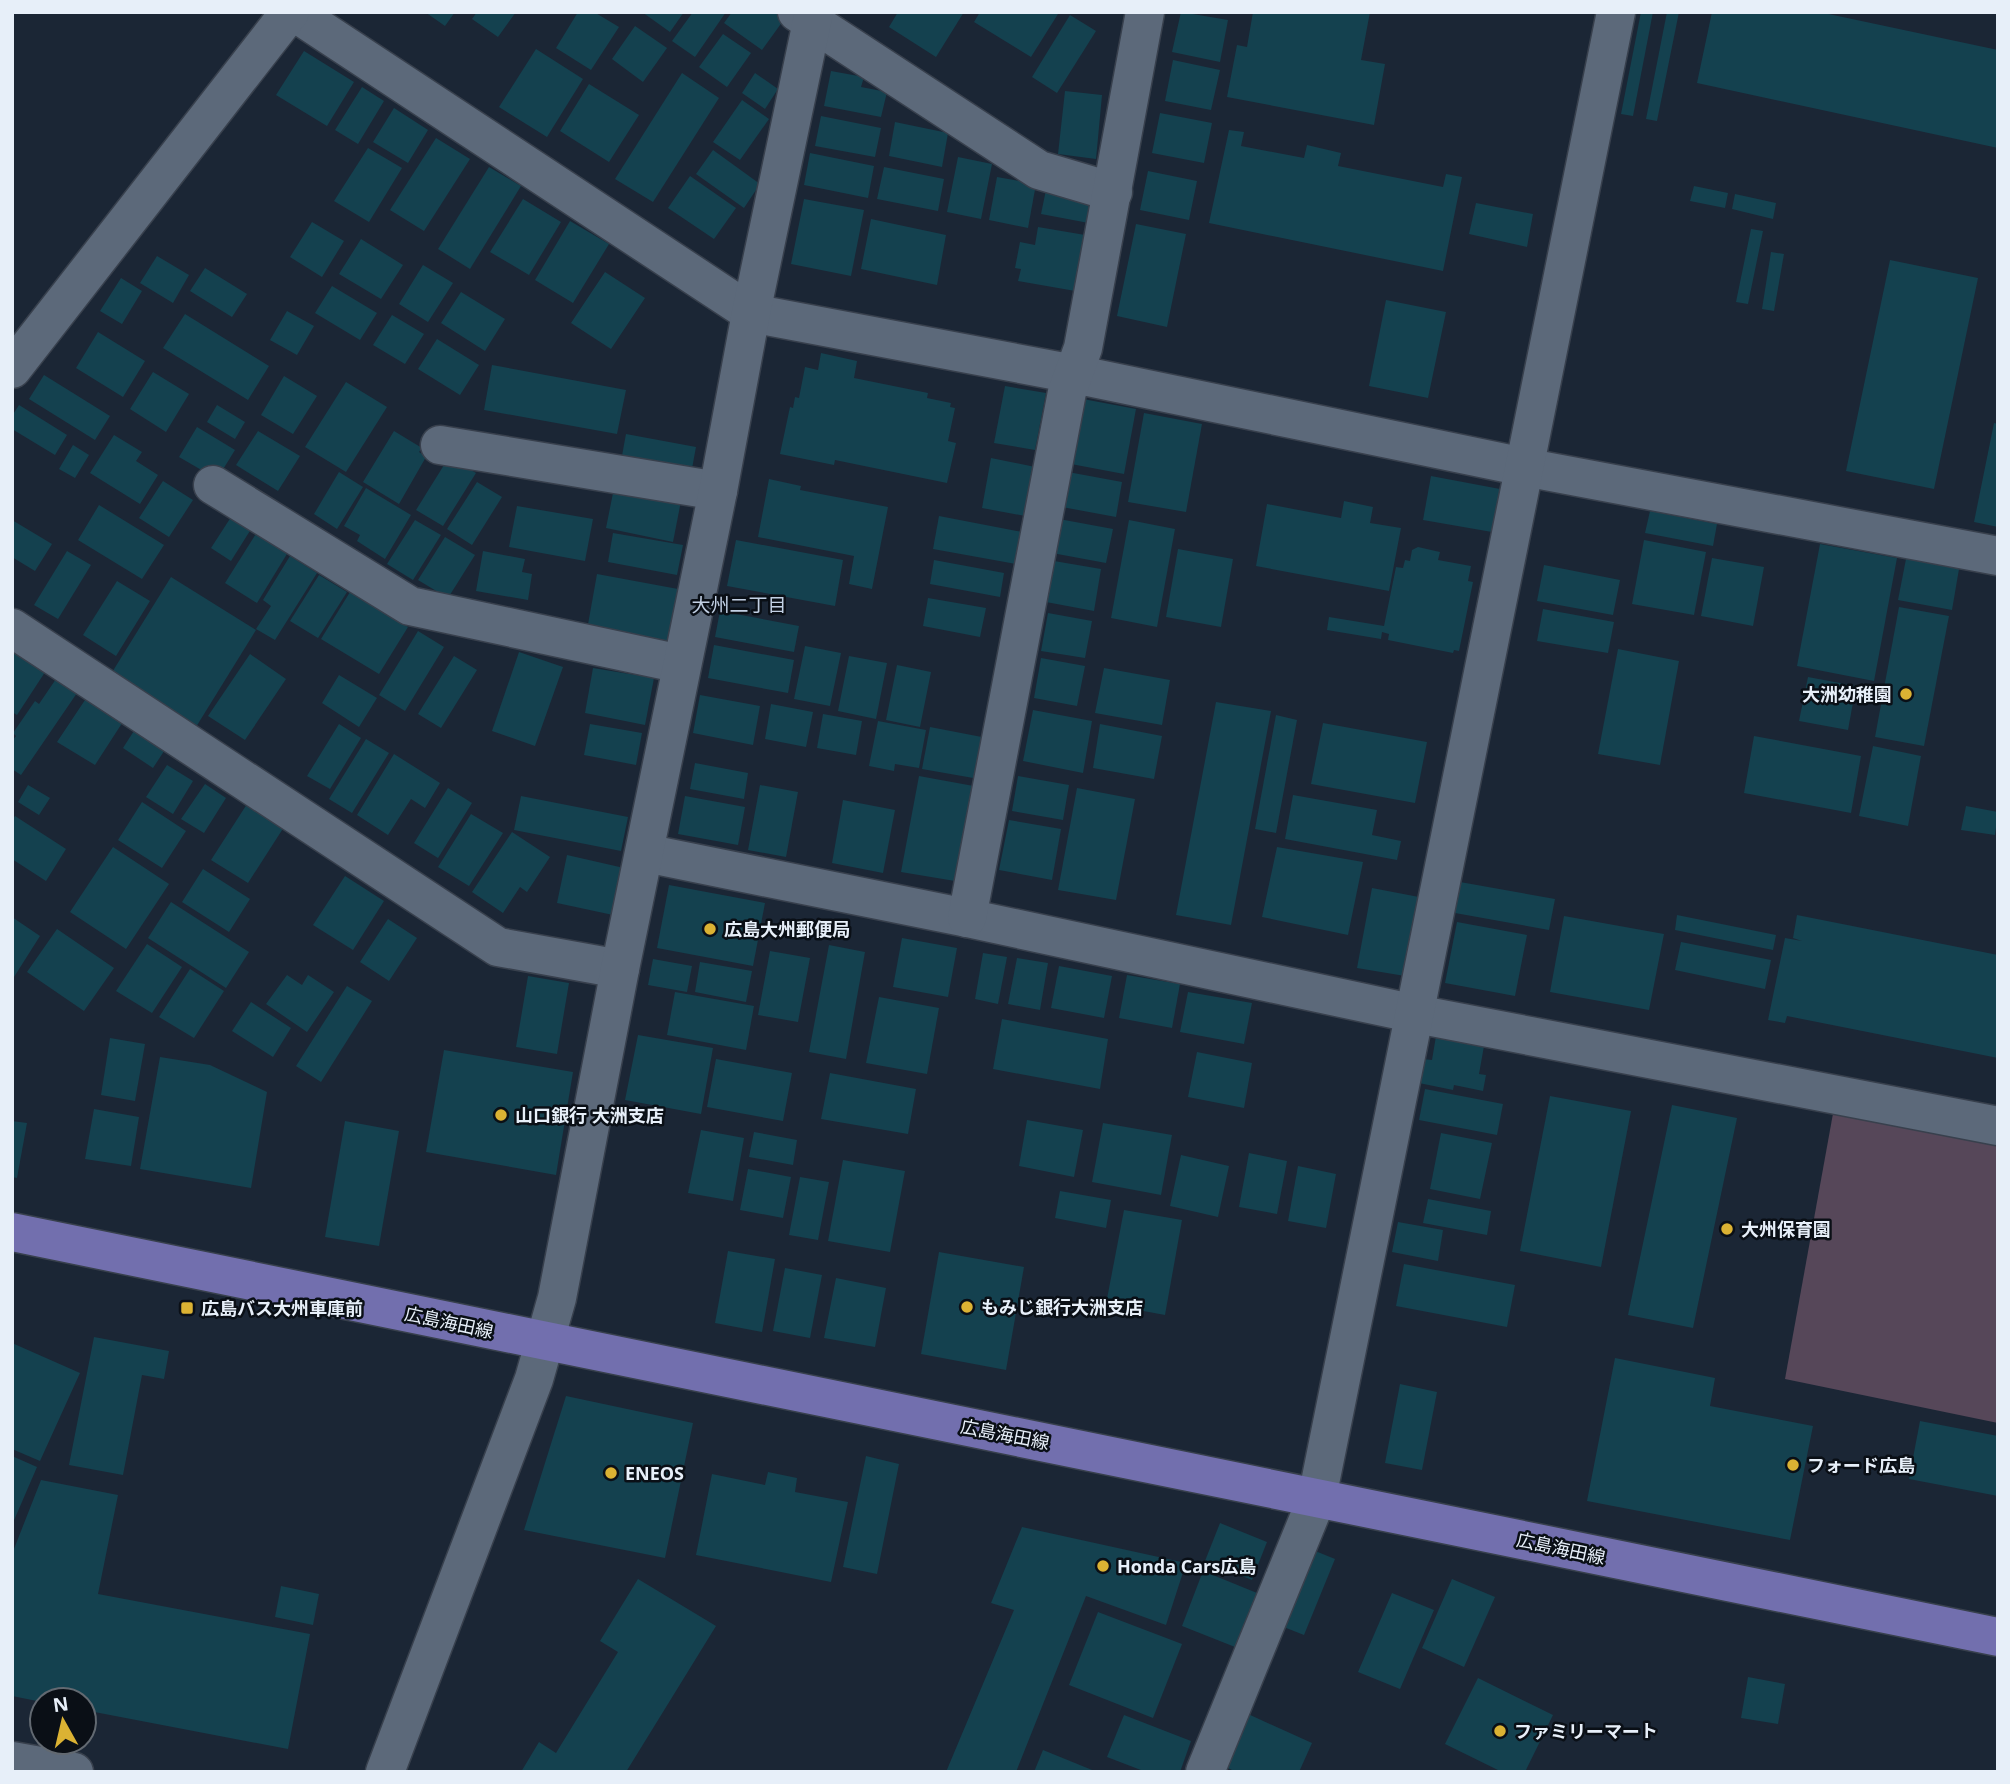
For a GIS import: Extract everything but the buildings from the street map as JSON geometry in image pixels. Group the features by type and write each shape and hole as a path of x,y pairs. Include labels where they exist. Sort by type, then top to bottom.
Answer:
{"main road":[{"name":"広島海田線","path":"12,1232 1998,1637"}],"street":[{"path":"12,369 292,12 751,313 1074,374 1524,467 1998,556"},
{"path":"967,918 1067,392 1083,348 1145,12"},
{"path":"1205,1772 1317,1498 1616,12"},
{"path":"385,1772 534,1379 557,1298 620,969 718,491 808,16 1040,170 1112,192"},
{"path":"440,444 718,491"},
{"path":"213,485 410,606 681,664"},
{"path":"12,628 498,947 620,969"},
{"path":"645,853 967,918 1416,1014 1998,1126"},
{"path":"12,1761 74,1772"}],"shaded area":[{"path":"1834,1108 1998,1142 1998,1423 1785,1379"}],"place":[{"name":"大洲幼稚園","path":"1906,694"},
{"name":"広島大州郵便局","path":"710,929"},
{"name":"山口銀行 大洲支店","path":"501,1115"},
{"name":"大州保育園","path":"1727,1229"},
{"name":"もみじ銀行大洲支店","path":"967,1307"},
{"name":"広島バス大州車庫前","path":"187,1308"},
{"name":"フォード広島","path":"1793,1465"},
{"name":"ENEOS","path":"611,1473"},
{"name":"Honda Cars広島","path":"1103,1566"},
{"name":"ファミリーマート","path":"1500,1731"}],"district":[{"name":"大州二丁目","path":"739,605"}]}
